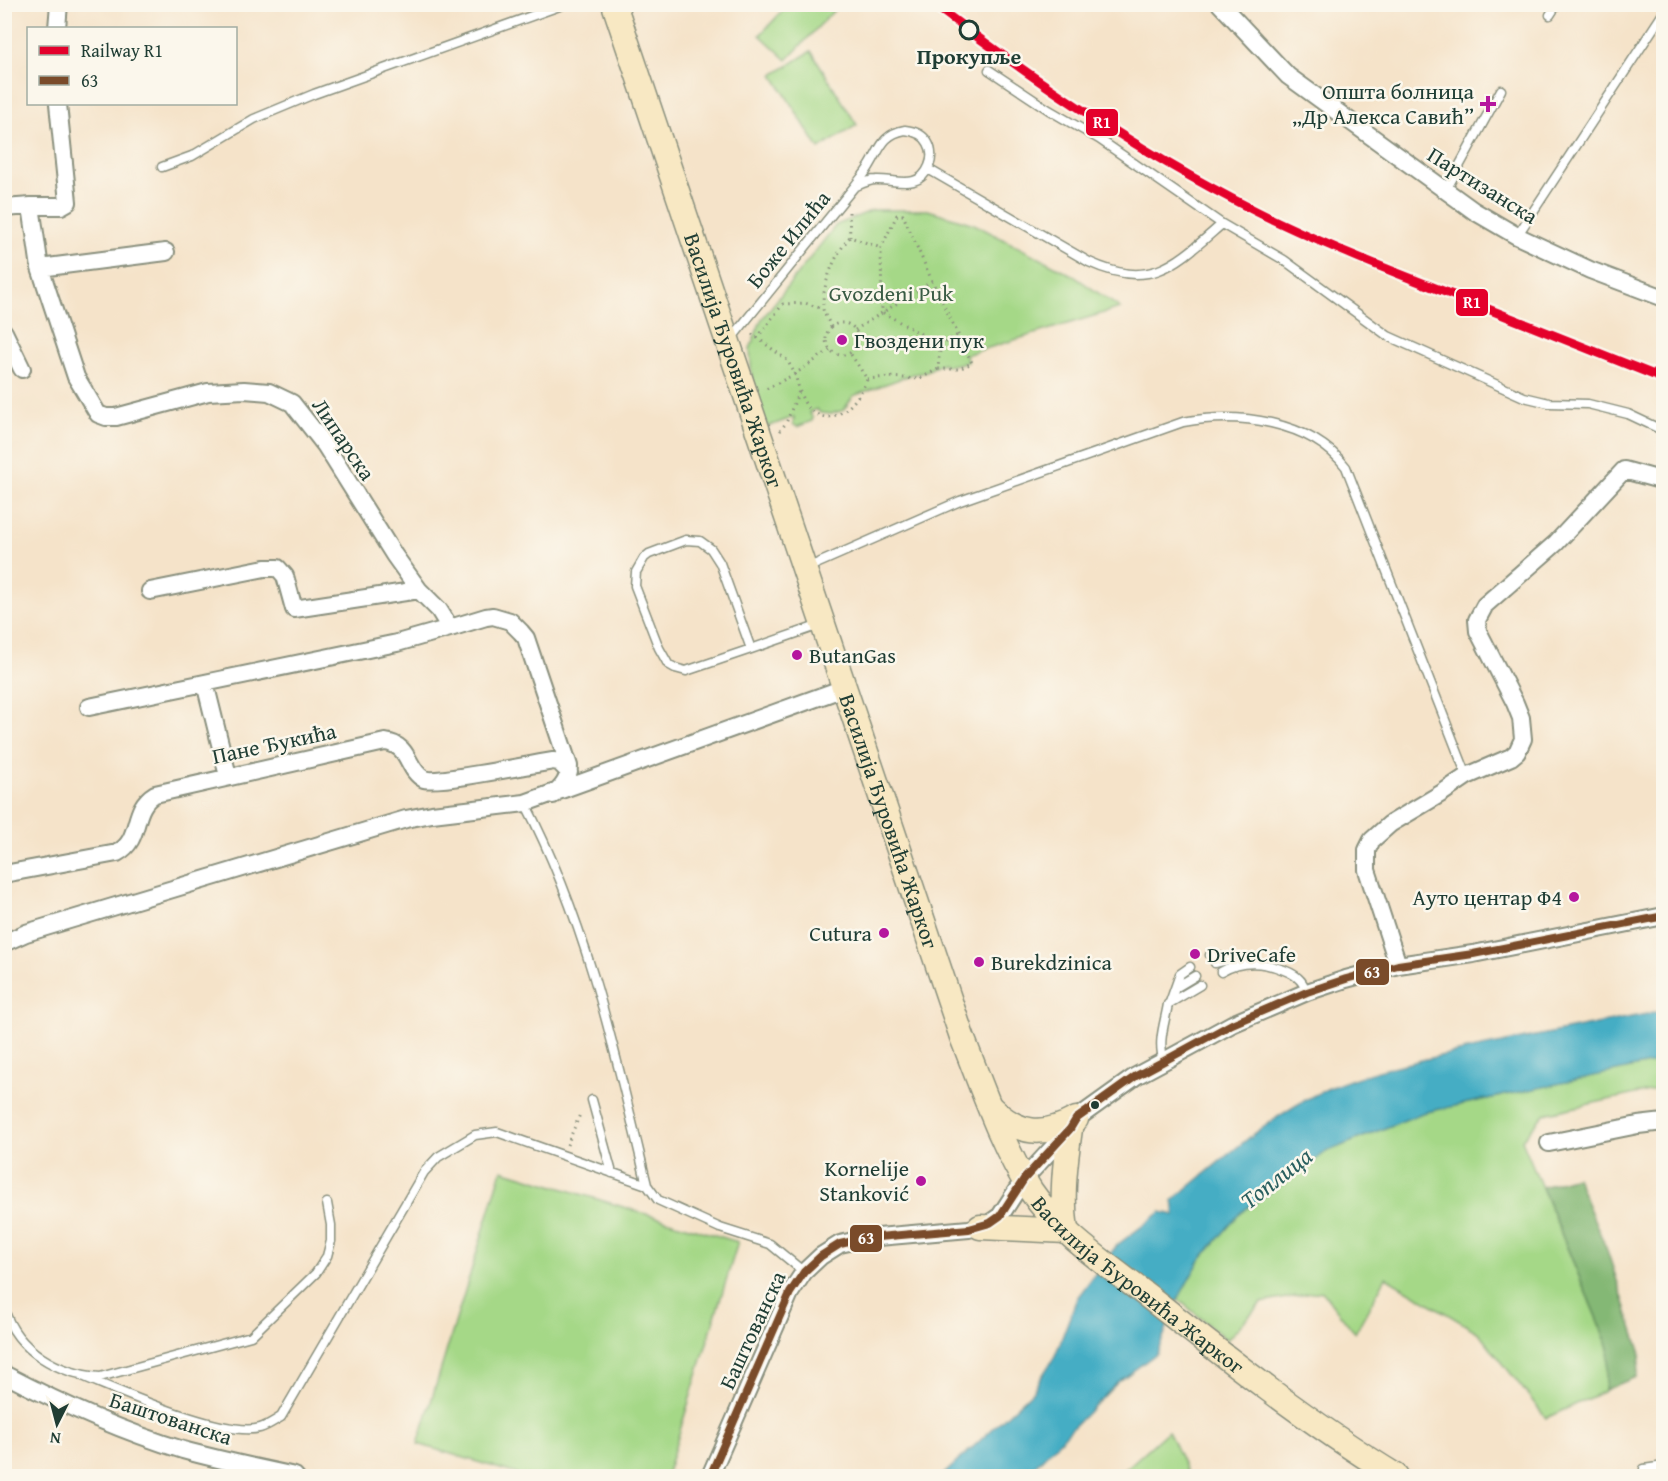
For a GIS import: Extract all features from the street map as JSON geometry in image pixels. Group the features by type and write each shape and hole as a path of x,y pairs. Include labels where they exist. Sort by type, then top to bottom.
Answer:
{"main road":[{"name":"Василија Ђуровића Жарког","path":"614,4 734,334 747,399 962,1037 990,1108 1024,1179 1046,1211 1069,1233 1236,1366 1396,1476"},
{"path":"980,1227 1069,1233 1064,1202 1064,1171 1073,1124 1053,1130 1034,1131 1015,1126 990,1108"}],"street":[{"path":"57,27 59,4"},
{"name":"Партизанска","path":"1227,7 1288,76 1474,210 1517,236 1590,270 1664,298"},
{"path":"4,208 61,206 68,202 58,105"},
{"name":"Липарска","path":"31,206 40,268 76,377 98,414 116,417 208,393 244,390 269,392 292,403 325,445 361,505 419,590 439,610 450,628"},
{"path":"40,268 165,252"},
{"path":"4,332 22,369"},
{"path":"1398,965 1367,870 1367,849 1380,832 1390,824 1467,776 1511,757 1517,752 1523,739 1519,711 1478,631 1477,620 1485,605 1556,543 1624,470 1664,481"},
{"path":"150,591 271,568 278,568 285,576 294,609 419,590"},
{"path":"89,707 377,648 493,616 510,621 526,638 567,760 569,772 564,784 553,795"},
{"path":"206,682 228,776"},
{"path":"4,943 26,933 406,819 525,803 553,795 844,688"},
{"name":"Пане Ђукића","path":"4,874 117,853 130,844 141,807 146,799 155,794 385,742 393,743 402,749 420,777 426,780 448,779 553,761 559,762 569,772"},
{"name":"Баштованска","path":"710,1476 796,1282 831,1249 853,1240 980,1227 990,1224 1000,1216 1024,1179 1073,1124 1136,1076 1232,1023 1307,992 1398,965 1473,954 1664,916"},
{"path":"1549,1143 1664,1122"},
{"name":"Баштованска","path":"4,1374 81,1411 147,1438 204,1456 295,1476"}],"lane":[{"path":"162,167 192,156 254,119 314,94 565,4"},
{"path":"1550,15 1557,4"},
{"path":"1517,236 1664,12"},
{"path":"989,70 1049,110 1099,139 1222,224 1284,260 1388,336 1524,397 1548,403 1588,404 1628,414 1664,431"},
{"path":"1446,190 1501,90"},
{"name":"Боже Илића","path":"734,334 854,187 888,136 896,131 905,130 914,131 922,136 931,151 931,160 923,176 909,183 868,180 854,187"},
{"path":"928,169 1089,262 1125,275 1146,274 1167,267 1192,251 1222,224"},
{"path":"804,570 960,501 1183,422 1234,417 1261,420 1329,448 1346,467 1467,776"},
{"path":"751,649 720,563 711,549 700,541 686,540 644,558 634,578 635,586 659,648 668,664 675,668 686,670 751,649 823,624"},
{"path":"525,803 547,846 598,992 647,1185 658,1200 720,1228 771,1244 804,1272"},
{"path":"1213,959 1227,960 1241,965"},
{"path":"1221,972 1230,967 1252,962 1276,967 1299,978 1307,992"},
{"path":"1164,1061 1161,1037 1168,1004 1180,974 1190,967"},
{"path":"1175,988 1195,976"},
{"path":"1168,1004 1200,985"},
{"path":"592,1100 612,1173"},
{"path":"4,1309 8,1322 26,1346 56,1368 188,1417 239,1430 261,1428 280,1417 424,1172 438,1157 475,1135 497,1132 647,1185"},
{"path":"82,1376 100,1377 251,1336 316,1273 327,1256 331,1241 327,1203"},
{"path":"1644,1469 1664,1466"}],"path":[{"path":"867,379 888,377 919,379 938,369 959,369 972,363 903,215 897,215 881,248 882,312"},
{"path":"831,327 824,309 826,287 841,247 850,237 881,248"},
{"path":"855,330 932,281"},
{"path":"757,338 783,304 805,303 824,309"},
{"path":"882,312 942,346"},
{"path":"836,324 846,324 855,330 857,345 850,353 840,355 830,351 825,341 831,327 836,324"},
{"path":"734,334 757,338 787,360 795,374 805,404 814,413 827,417 847,410 863,389 867,379"},
{"path":"938,369 939,349 944,342 958,335"},
{"path":"747,399 795,374 830,351"},
{"path":"850,353 867,379"},
{"path":"763,444 786,423 800,390"},
{"path":"563,1156 582,1110 592,1100"}],"green space":[{"path":"789,4 839,5 787,60 760,35"},
{"path":"811,51 857,125 819,149 773,75"},
{"name":"Gvozdeni Puk","path":"873,210 928,210 974,224 1072,275 1120,308 965,355 968,362 946,366 943,363 922,373 913,374 853,396 844,410 831,414 820,413 817,409 809,412 813,418 812,421 797,427 793,424 794,417 767,427 752,387 750,349 761,320 836,225"},
{"path":"1663,1061 1663,1088 1544,1114 1522,1140 1609,1348 1605,1391 1546,1418 1479,1333 1386,1277 1355,1333 1322,1291 1261,1303 1227,1340 1178,1299 1200,1260 1240,1213 1326,1152 1422,1113"},
{"path":"502,1170 738,1242 666,1476 524,1476 418,1444"},
{"path":"1576,1177 1607,1250 1641,1354 1636,1377 1605,1390 1609,1348 1542,1187"},
{"path":"1168,1431 1189,1476 1118,1476"}],"water":[{"name":"Топлица","path":"1663,1011 1663,1061 1422,1113 1326,1152 1240,1213 1200,1260 1178,1299 1157,1353 1118,1382 1025,1476 942,1476 1032,1392 1055,1356 1077,1298 1117,1245 1161,1212 1175,1215 1173,1200 1266,1125 1286,1112 1327,1089 1380,1070"}],"rail line":[{"name":"R1","path":"933,4 1100,122 1232,199 1343,251 1664,379"}],"transit line":[{"name":"63","path":"710,1476 790,1293 804,1272 821,1256 840,1244 867,1238 969,1229 990,1223 1000,1216 1024,1179 1070,1129 1076,1119 1136,1076 1232,1024 1307,992 1398,965 1473,954 1664,916"}],"place":[{"name":"Прокупље","path":"969,30"},
{"name":"Општа болница „Др Алекса Савић”","path":"1488,104"},
{"name":"Гвоздени пук","path":"842,340"},
{"name":"ButanGas","path":"797,655"},
{"name":"Ауто центар Ф4","path":"1574,897"},
{"name":"Cutura","path":"884,933"},
{"name":"DriveCafe","path":"1195,954"},
{"name":"Burekdzinica","path":"979,962"},
{"name":"Kornelije Stanković","path":"921,1181"}]}
